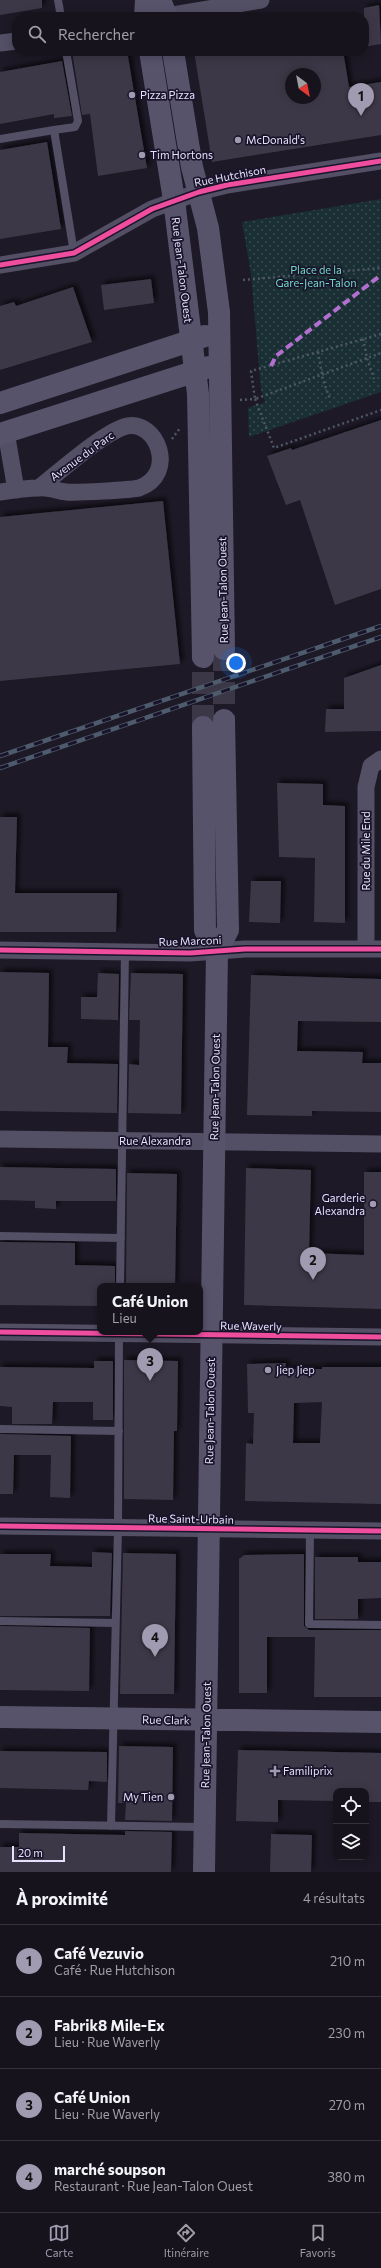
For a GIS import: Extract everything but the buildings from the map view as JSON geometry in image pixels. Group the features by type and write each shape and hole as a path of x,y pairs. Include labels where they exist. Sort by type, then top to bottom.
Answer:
{"main road":[{"path":"145,12 146,0"},
{"name":"Rue Jean-Talon Ouest","path":"151,56 174,200 195,372 200,434 203,656"},
{"name":"Rue Jean-Talon Ouest","path":"174,56 192,167 208,228 220,332 224,649"},
{"path":"0,403 220,332"},
{"path":"3,433 221,363"},
{"path":"216,950 228,930 224,720"},
{"name":"Rue Jean-Talon Ouest","path":"203,726 205,930 216,950 204,1872"},
{"name":"Rue Clark","path":"0,1717 206,1721 381,1722"}],"street":[{"path":"165,11 261,0"},
{"path":"0,43 12,42"},
{"name":"Rue Hutchison","path":"0,265 74,253 144,213 174,200 199,192 227,185 381,161"},
{"name":"Avenue du Parc","path":"8,491 40,488 67,493 138,488 152,481 159,470 161,459 159,448 153,438 145,431 128,426 112,433 72,461 40,488"},
{"path":"3,433 8,491"},
{"name":"Rue du Mile End","path":"374,949 366,787 371,766 381,758"},
{"name":"Rue Marconi","path":"0,950 190,953 216,950 374,949"},
{"name":"Rue Alexandra","path":"0,1139 381,1144"},
{"name":"Rue Waverly","path":"0,1332 97,1333"},
{"name":"Rue Waverly","path":"180,1335 381,1337"},
{"name":"Rue Saint-Urbain","path":"0,1526 209,1530 381,1531"}],"lane":[{"path":"58,0 60,12"},
{"path":"0,139 75,127 78,121 67,56"},
{"path":"54,130 74,253"},
{"path":"120,1283 125,952"},
{"path":"0,1236 121,1238"},
{"path":"112,1826 118,1528 119,1335"},
{"path":"0,1429 119,1431"},
{"path":"310,1530 309,1624 381,1625"},
{"path":"0,1621 116,1623"},
{"path":"0,1824 205,1827"}],"path":[{"path":"243,280 381,268"},
{"path":"381,334 251,371 255,399 274,448 381,410"},
{"path":"363,339 374,379"},
{"path":"318,352 322,375 330,399"},
{"path":"238,400 255,399 381,353"},
{"path":"171,441 176,431 183,427"}],"green space":[{"name":"Place de la Gare-Jean-Talon","path":"381,199 381,392 249,437 248,408 265,402 261,390 251,274 242,222"}],"tunnel":[{"path":"224,649 224,720"},
{"path":"203,657 203,727"}],"railway":[{"path":"0,756 381,626"},
{"path":"0,768 381,637"}],"marked path":[{"path":"271,366 276,356 381,275"}],"cycle path":[{"path":"0,265 74,253 152,209 199,192 227,185 381,161"},
{"path":"0,950 190,953 245,949 381,949"},
{"path":"0,1332 97,1333"},
{"path":"203,1335 381,1337"},
{"path":"0,1526 381,1531"}],"place":[{"name":"Pizza Pizza","path":"132,95"},
{"name":"Café Vezuvio","path":"361,116"},
{"name":"McDonald's","path":"238,140"},
{"name":"Tim Hortons","path":"142,155"},
{"name":"Garderie Alexandra","path":"373,1204"},
{"name":"Fabrik8 Mile-Ex","path":"313,1280"},
{"name":"Jiep Jiep","path":"268,1370"},
{"name":"Café Union","path":"150,1381"},
{"name":"marché soupson","path":"155,1657"},
{"name":"Familiprix","path":"275,1771"},
{"name":"My Tien","path":"171,1797"}]}
